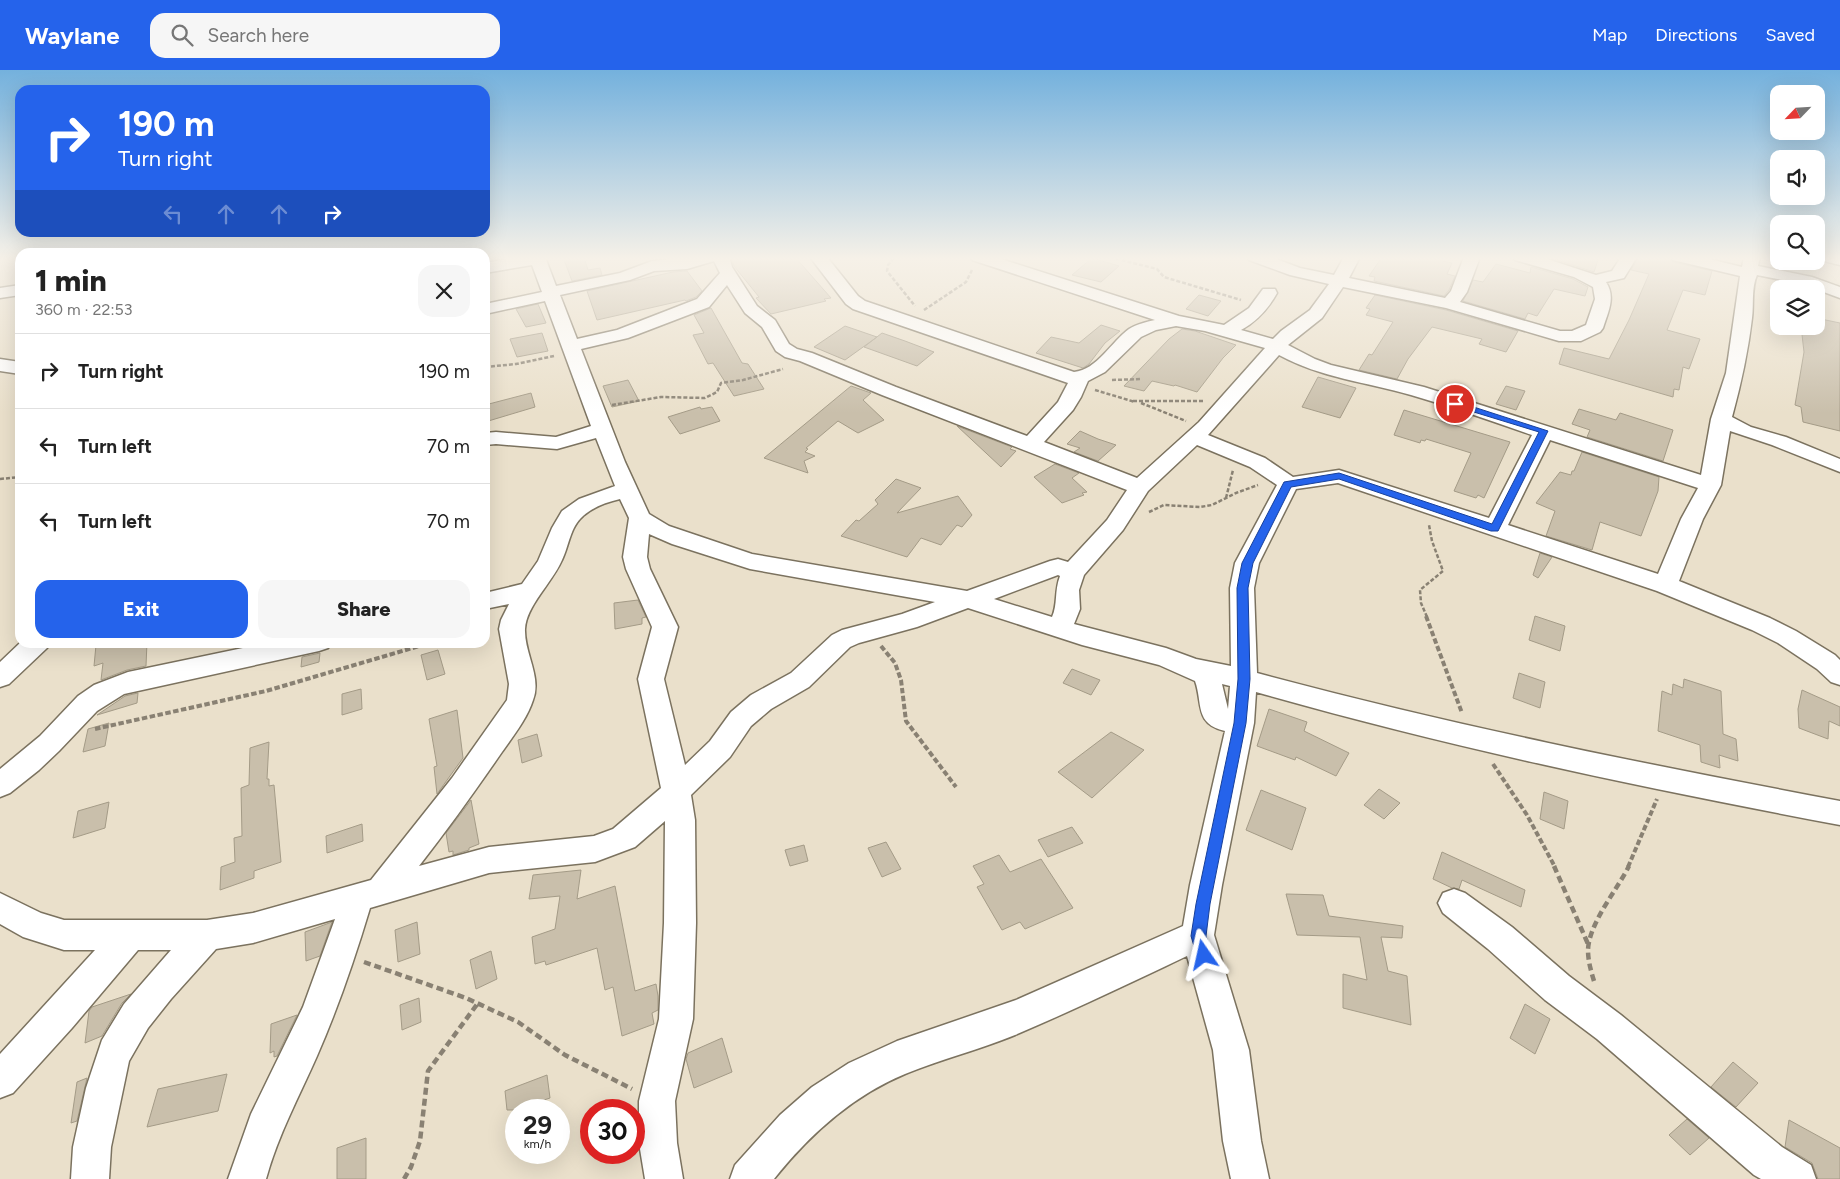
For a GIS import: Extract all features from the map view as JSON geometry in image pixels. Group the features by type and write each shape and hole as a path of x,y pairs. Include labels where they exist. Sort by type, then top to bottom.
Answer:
{"street":[{"path":"556,309 640,518 635,557 638,569 666,627 651,679 676,791 680,820 680,923 676,1019 658,1101 658,1143 664,1179"},
{"path":"571,349 622,334 688,309"},
{"path":"751,309 768,324 782,347 792,353 1140,487"},
{"path":"870,309 1079,381"},
{"path":"1138,309 1176,321 1207,326 1277,346 1308,363 1325,369 1417,391 1710,485"},
{"path":"1226,331 1243,322 1256,309"},
{"path":"1060,629 1068,609 1067,590 1073,572 1115,525 1140,487 1206,424 1287,335 1316,314 1320,309"},
{"path":"1465,309 1559,336 1575,337 1594,328 1600,309"},
{"path":"1665,585 1692,519 1710,485 1717,453 1721,419 1735,373 1744,309"},
{"path":"1030,445 1067,404 1079,381 1090,375 1136,332 1150,326 1176,321"},
{"path":"0,360 15,357"},
{"path":"0,365 15,368"},
{"path":"1721,419 1744,431 1779,441 1840,466"},
{"path":"1206,424 1233,452 1285,480 1339,476 1665,585 1761,624 1787,637 1826,662 1840,675"},
{"path":"490,439 557,443 603,429"},
{"path":"1495,528 1544,431"},
{"path":"1250,1179 1242,1141 1231,1050 1198,936 1206,885 1240,723 1244,679 1242,588 1244,573 1285,480"},
{"path":"247,1179 273,1107 308,1036 340,952 370,893 468,779 521,698 522,688 512,632 512,619 549,562 566,520 576,510 592,501 628,490"},
{"path":"640,518 661,531 680,539 750,561 966,599 1060,629 1166,657 1196,669 1244,679 1359,711 1665,780 1839,810"},
{"path":"0,908 34,926 64,935 128,937 207,935 253,928 489,860 595,849 624,838 650,818 720,749 741,720 754,708 800,680 841,641 908,621 1058,567 1073,572"},
{"path":"490,600 532,590"},
{"path":"0,677 31,648"},
{"path":"0,785 55,738 78,714 84,704 94,696 116,686 291,648"},
{"path":"1196,669 1204,674 1208,681 1213,710 1220,718 1240,723"},
{"path":"1454,903 1500,938 1557,988 1609,1027 1768,1161 1797,1179"},
{"path":"90,1179 89,1164 107,1073 118,1045 141,1010 207,935"},
{"path":"749,1179 773,1149 810,1110 861,1076 884,1064 1003,1023 1198,936"},
{"path":"0,1080 60,1016 128,937"}],"path":[{"path":"916,309 919,313 925,309"},
{"path":"490,367 516,364 571,349"},
{"path":"593,402 613,405 662,397 705,398 717,392 721,383 743,380 785,369"},
{"path":"1079,381 1099,391 1133,401 1180,419 1206,424 1204,401 1133,401"},
{"path":"0,479 15,478"},
{"path":"1115,525 1141,517 1156,506 1168,504 1196,507 1209,506 1237,492 1285,480"},
{"path":"1426,505 1432,542 1443,571 1420,590 1421,603 1472,735 1527,815 1551,859 1588,945 1590,966 1596,987"},
{"path":"872,631 894,663 901,680 906,721 956,788"},
{"path":"55,738 266,691 413,648"},
{"path":"1588,945 1601,913 1635,853 1665,780"},
{"path":"340,952 478,1004 518,1022 565,1055 658,1101"},
{"path":"404,1179 415,1157 420,1136 428,1072 437,1057 478,1004"}],"building":[{"path":"516,309 540,309 546,323 526,327"},
{"path":"593,309 646,309 597,320"},
{"path":"711,309 742,363 748,364 764,389 734,396 713,363 708,364 693,335 704,333 694,315"},
{"path":"766,309 793,309 771,314"},
{"path":"1186,309 1214,309 1208,316"},
{"path":"1370,309 1440,309 1518,331 1506,352 1479,344 1482,339 1432,327 1408,359 1397,379 1359,370 1369,354 1372,355 1393,322 1366,315"},
{"path":"1490,309 1542,309 1537,316 1528,313 1525,319"},
{"path":"1634,309 1675,309 1667,330 1700,339 1689,369 1683,367 1679,390 1674,389 1673,397 1559,364 1564,348 1609,359"},
{"path":"1825,320 1840,323 1840,431 1803,422 1801,407 1795,405 1804,352 1802,335 1825,335"},
{"path":"1101,325 1120,331 1105,343 1089,364 1083,368 1036,353 1051,337 1079,343"},
{"path":"845,326 877,337 845,360 814,347"},
{"path":"1182,329 1195,331 1236,345 1223,358 1197,392 1175,385 1152,381 1144,391 1124,386 1169,339"},
{"path":"542,333 548,351 517,357 510,339"},
{"path":"882,333 934,352 917,366 864,347"},
{"path":"1318,377 1356,388 1340,418 1302,407"},
{"path":"628,380 639,401 612,407 603,386"},
{"path":"851,386 871,393 863,400 884,420 858,433 838,421 806,448 808,449 805,452 815,456 804,461 808,473 764,458"},
{"path":"1506,386 1525,391 1516,410 1496,404"},
{"path":"531,393 535,407 490,420 490,404"},
{"path":"700,407 701,409 712,407 720,421 680,434 668,417"},
{"path":"1579,409 1616,420 1620,413 1673,430 1663,461 1587,437 1590,430 1572,424"},
{"path":"1404,410 1510,442 1484,498 1478,495 1476,498 1454,491 1471,453 1426,439 1425,441 1421,440 1420,443 1394,435"},
{"path":"957,426 1012,447 1010,449 1016,451 1001,467"},
{"path":"1080,431 1116,445 1098,461 1074,452 1080,448 1067,444"},
{"path":"1582,452 1659,477 1658,491 1641,536 1600,522 1592,550 1546,536 1555,511 1536,503 1560,472 1571,475"},
{"path":"1055,464 1079,473 1072,478 1087,492 1082,493 1084,495 1062,503 1034,477"},
{"path":"896,479 921,488 897,513 958,496 972,515 962,527 957,525 941,545 921,538 907,557 841,536 856,520 859,521 878,504 875,500"},
{"path":"1540,553 1552,557 1538,578 1533,575"},
{"path":"638,600 646,617 642,618 642,624 615,629 614,603"},
{"path":"1535,616 1565,626 1560,651 1529,640"},
{"path":"96,648 147,648 146,666 127,670 101,680 103,663 94,666"},
{"path":"438,650 445,674 427,680 421,655"},
{"path":"320,653 319,662 301,667 302,657"},
{"path":"1072,669 1100,680 1091,695 1063,683"},
{"path":"1519,673 1545,682 1540,708 1513,698"},
{"path":"1684,679 1721,691 1723,734 1736,739 1738,761 1719,755 1720,768 1701,762 1700,745 1658,731 1662,691 1672,695 1673,684 1683,688"},
{"path":"361,689 362,709 342,715 342,694"},
{"path":"1802,690 1840,707 1840,726 1829,721 1828,739 1799,728 1798,709"},
{"path":"138,693 137,703 97,715 125,696"},
{"path":"1269,709 1307,722 1304,731 1349,753 1336,776 1296,757 1295,760 1257,746"},
{"path":"457,710 463,758 437,794 434,767 437,766 429,719"},
{"path":"109,723 105,746 83,752 88,729"},
{"path":"1111,732 1144,750 1092,798 1058,772"},
{"path":"537,734 542,756 522,763 518,740"},
{"path":"269,742 267,779 269,779 269,786 274,785 281,862 254,871 254,878 220,890 221,867 235,862 234,838 242,836 241,788 249,785 250,748"},
{"path":"1379,789 1400,803 1384,819 1364,805"},
{"path":"1261,790 1306,808 1292,850 1246,830"},
{"path":"1544,792 1568,801 1564,829 1540,819"},
{"path":"471,800 479,844 469,848 469,850 453,855 453,851 449,852 446,833"},
{"path":"109,802 105,828 73,838 78,811"},
{"path":"362,824 363,841 327,853 326,836"},
{"path":"1072,827 1083,843 1048,857 1038,840"},
{"path":"886,842 901,869 882,877 868,848"},
{"path":"804,845 808,861 790,866 785,850"},
{"path":"1442,852 1525,890 1521,907 1462,880 1459,889 1452,888 1433,879"},
{"path":"999,855 1010,872 1041,859 1073,908 1025,929 1020,922 1002,930 977,887 984,884 973,866"},
{"path":"581,870 577,899 615,886 635,991 656,984 658,1010 652,1013 654,1024 622,1036 613,987 605,990 597,948 546,965 545,961 535,964 532,937 555,929 560,896 529,899 533,875"},
{"path":"1286,894 1323,895 1329,916 1403,926 1402,938 1381,937 1388,971 1407,976 1411,1025 1343,1008 1343,974 1367,980 1360,937 1297,935"},
{"path":"332,922 320,956 306,961 305,932"},
{"path":"417,922 420,954 398,962 395,930"},
{"path":"491,951 497,979 476,989 470,960"},
{"path":"131,994 122,1003 102,1036 85,1043 89,1011 92,1007"},
{"path":"419,998 421,1022 402,1030 400,1005"},
{"path":"1525,1004 1550,1019 1535,1054 1510,1038"},
{"path":"297,1015 277,1056 274,1057 274,1051 270,1053 271,1024"},
{"path":"722,1038 732,1072 694,1088 686,1059 688,1053"},
{"path":"1733,1062 1758,1083 1736,1107 1711,1087"},
{"path":"227,1074 218,1111 147,1127 158,1089"},
{"path":"547,1075 550,1098 506,1099 505,1091"},
{"path":"87,1078 77,1121 71,1123 77,1082"},
{"path":"1687,1119 1709,1138 1690,1155 1669,1135"},
{"path":"1789,1120 1840,1148 1840,1179 1818,1179 1812,1163 1785,1147"},
{"path":"366,1138 366,1179 337,1179 337,1148"}],"route":[{"path":"1204,955 1198,936 1232,755 1240,723 1244,679 1242,588 1244,573 1248,563 1288,484 1339,476 1495,528 1544,431 1455,404"}]}
